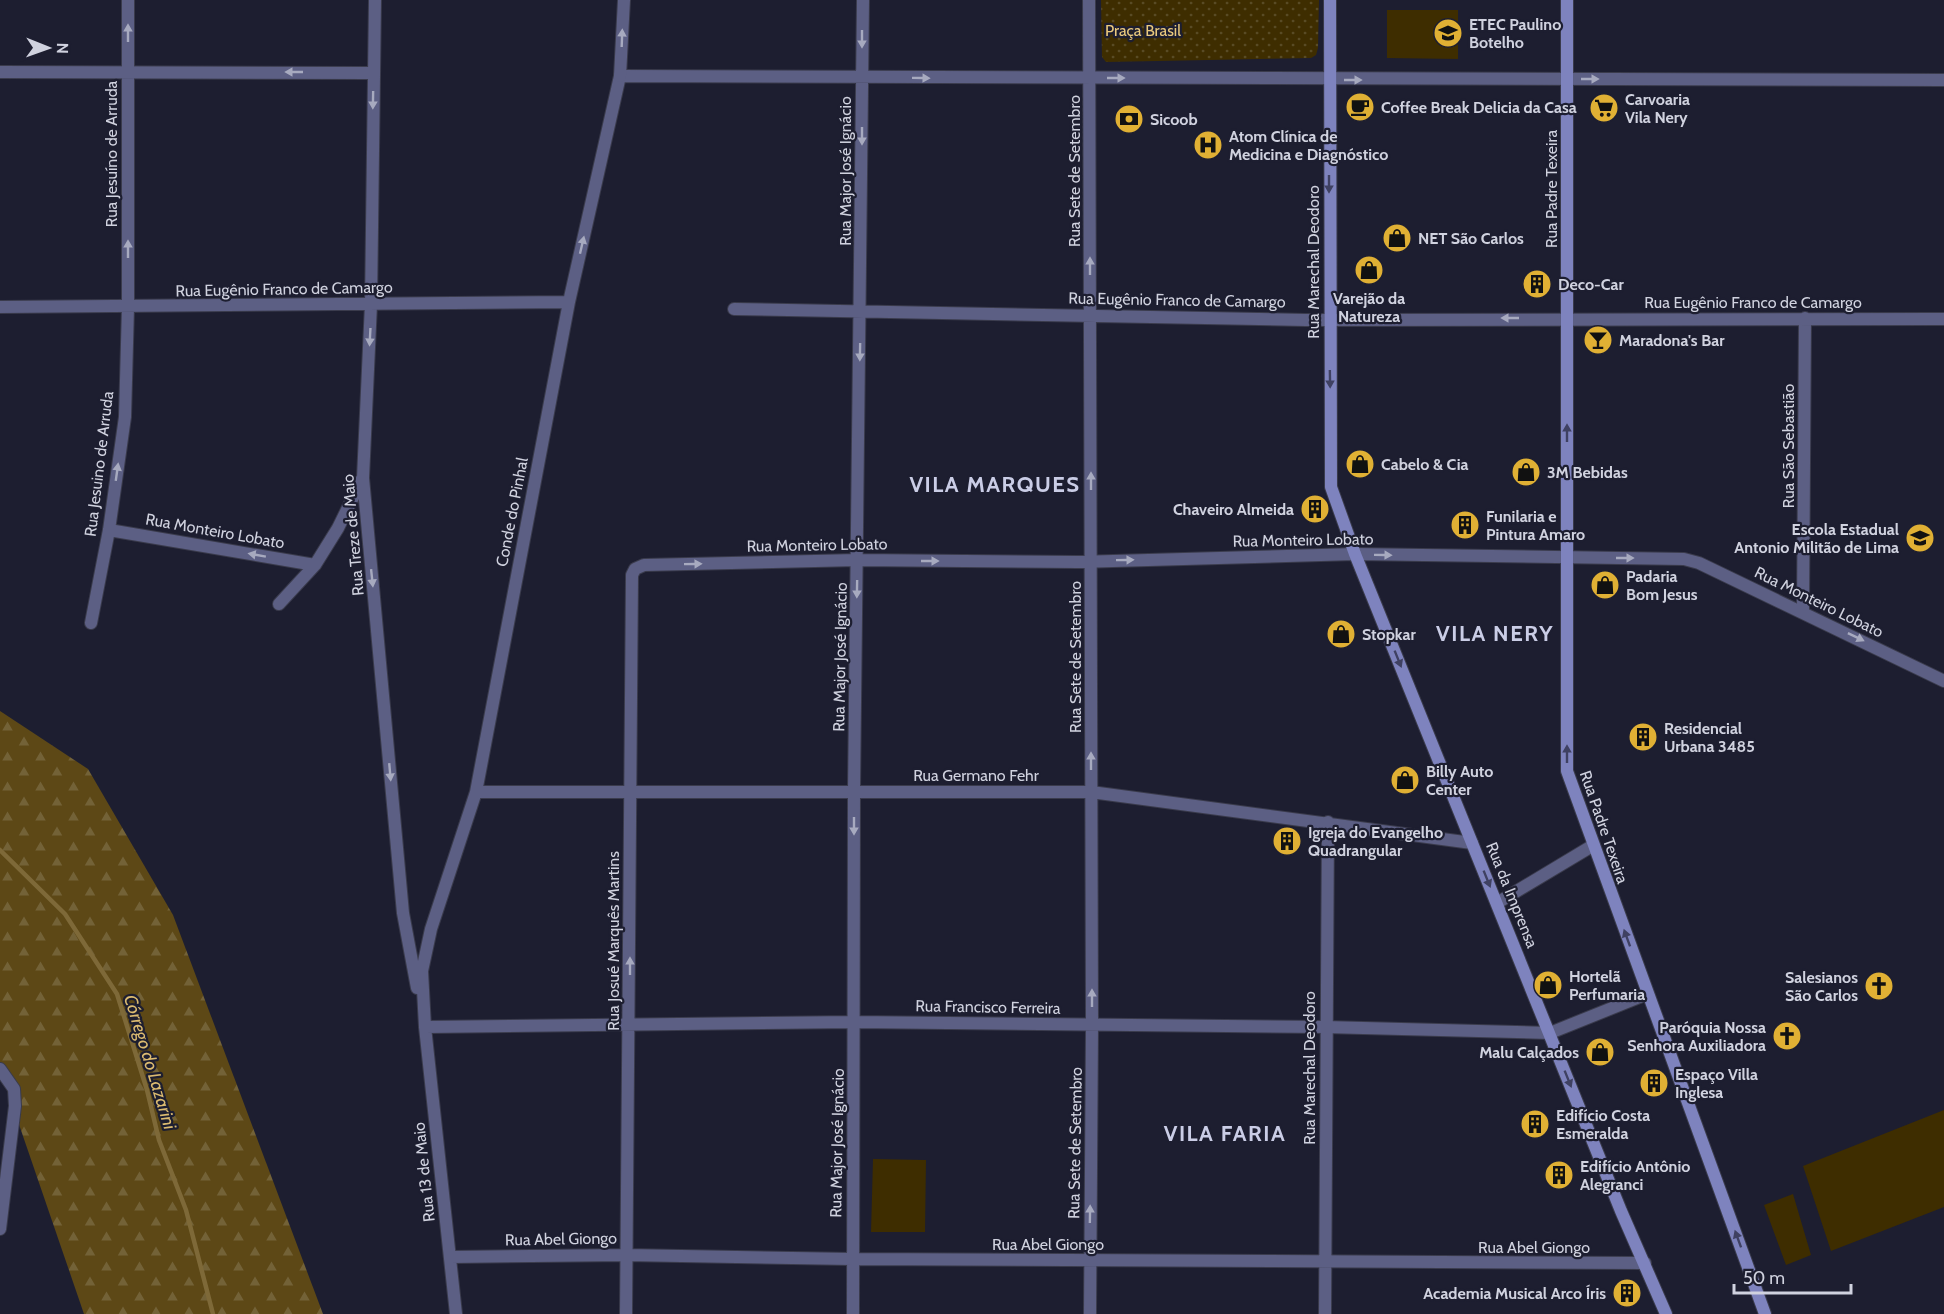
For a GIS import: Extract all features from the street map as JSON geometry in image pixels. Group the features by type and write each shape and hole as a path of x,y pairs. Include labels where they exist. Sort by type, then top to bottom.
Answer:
{"main road":[{"name":"Rua Marechal Deodoro","path":"1330,0 1331,487"},
{"name":"Rua Padre Texeira","path":"1567,0 1567,771 1592,846 1765,1314"},
{"name":"Rua da Imprensa","path":"1331,487 1355,554 1621,1211 1666,1314"}],"street":[{"name":"Rua Jesuíno de Arruda","path":"128,0 128,307"},
{"name":"Rua Treze de Maio","path":"375,0 371,304 363,478 403,913 424,1027"},
{"name":"Conde do Pinhal","path":"424,1027 422,971 476,792 569,302 620,76 624,0"},
{"name":"Rua Major José Ignácio","path":"853,1314 854,791 863,0"},
{"name":"Rua Sete de Setembro","path":"1089,0 1092,561 1090,1314"},
{"path":"0,72 374,73"},
{"path":"620,76 1330,80 1944,80"},
{"name":"Rua Eugênio Franco de Camargo","path":"0,307 569,302"},
{"name":"Rua Jesuino de Arruda","path":"91,623 109,530 125,417 128,307"},
{"name":"Rua Eugênio Franco de Camargo","path":"734,309 1329,320 1944,319"},
{"name":"Rua São Sebastião","path":"1803,611 1805,318"},
{"path":"279,604 315,565 338,528 363,478"},
{"name":"Rua Monteiro Lobato","path":"109,530 315,565"},
{"name":"Rua Monteiro Lobato","path":"635,568 644,565 857,560 1092,561 1355,554 1684,559 1699,563 1803,611 1944,681"},
{"name":"Rua Josué Marquês Martins","path":"626,1314 632,575 635,568"},
{"name":"Rua Germano Fehr","path":"476,792 1091,792 1472,843"},
{"name":"Rua Marechal Deodoro","path":"1325,1314 1328,822"},
{"path":"1497,903 1592,846"},
{"path":"1550,1033 1647,994"},
{"name":"Rua Francisco Ferreira","path":"424,1027 854,1022 1325,1027 1550,1033"},
{"name":"Rua 13 de Maio","path":"424,1027 456,1314"},
{"path":"0,1069 14,1089 15,1106 0,1229"},
{"name":"Rua Abel Giongo","path":"450,1257 626,1254 852,1259 1644,1263"}],"green space":[{"name":"Praça Brasil","path":"1101,0 1319,0 1318,48 1316,55 1311,58 1106,62 1102,57"},
{"path":"1387,10 1458,10 1458,59 1387,58"},
{"path":"0,711 88,769 173,915 323,1314 84,1314 0,1069"},
{"path":"1944,1110 1944,1207 1831,1251 1803,1166"},
{"path":"873,1159 926,1160 925,1232 871,1232"},
{"path":"1793,1194 1811,1255 1786,1265 1764,1205"}],"waterway":[{"name":"Córrego do Lazarini","path":"0,850 65,914 117,994 147,1090 159,1140 186,1210 213,1314"}],"place":[{"name":"ETEC Paulino Botelho","path":"1448,33"},
{"name":"Coffee Break Delicia da Casa","path":"1360,107"},
{"name":"Carvoaria Vila Nery","path":"1604,108"},
{"name":"Sicoob","path":"1129,119"},
{"name":"Atom Clínica de Medicina e Diagnóstico","path":"1208,145"},
{"name":"NET São Carlos","path":"1397,238"},
{"name":"Varejão da Natureza","path":"1369,270"},
{"name":"Deco-Car","path":"1537,284"},
{"name":"Maradona's Bar","path":"1598,340"},
{"name":"Cabelo & Cia","path":"1360,464"},
{"name":"3M Bebidas","path":"1526,472"},
{"name":"Chaveiro Almeida","path":"1315,509"},
{"name":"Funilaria e Pintura Amaro","path":"1465,525"},
{"name":"Escola Estadual Antonio Militão de Lima","path":"1920,538"},
{"name":"Padaria Bom Jesus","path":"1605,585"},
{"name":"Stopkar","path":"1341,634"},
{"name":"Residencial Urbana 3485","path":"1643,737"},
{"name":"Billy Auto Center","path":"1405,780"},
{"name":"Igreja do Evangelho Quadrangular","path":"1287,841"},
{"name":"Hortelã Perfumaria","path":"1548,985"},
{"name":"Salesianos São Carlos","path":"1879,986"},
{"name":"Paróquia Nossa Senhora Auxiliadora","path":"1787,1036"},
{"name":"Malu Calçados","path":"1600,1052"},
{"name":"Espaço Villa Inglesa","path":"1654,1083"},
{"name":"Edifício Costa Esmeralda","path":"1535,1124"},
{"name":"Edifício Antônio Alegranci","path":"1559,1175"},
{"name":"Academia Musical Arco Íris","path":"1627,1293"}],"district":[{"name":"VILA MARQUES","path":"995,484"},
{"name":"VILA NERY","path":"1495,633"},
{"name":"VILA FARIA","path":"1225,1133"}]}
